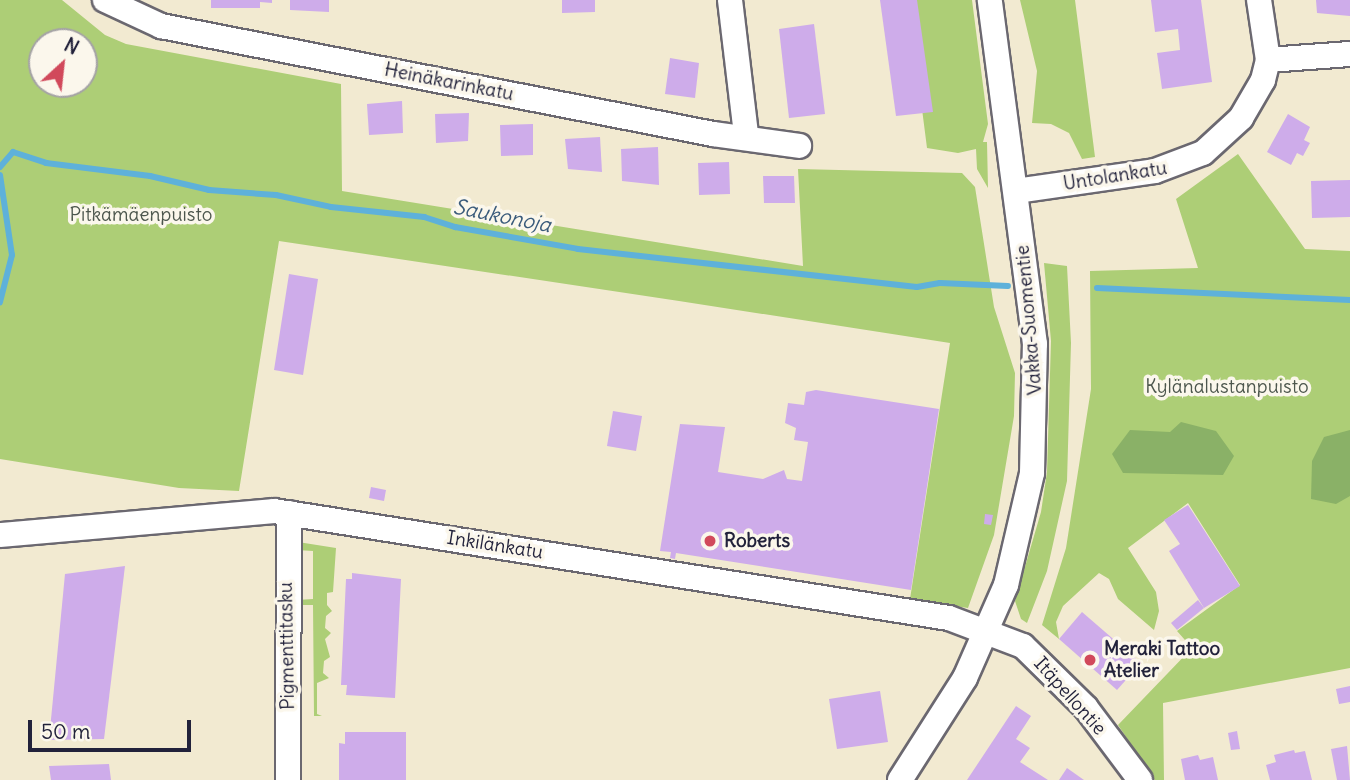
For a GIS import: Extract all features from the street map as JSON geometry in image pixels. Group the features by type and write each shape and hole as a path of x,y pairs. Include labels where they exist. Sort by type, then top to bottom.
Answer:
{"street":[{"name":"Heinäkarinkatu","path":"106,0 162,26 713,134 746,135 799,146"},
{"path":"730,0 746,135"},
{"name":"Vakka-Suomentie","path":"900,780 965,678 1006,585 1032,473 1037,379 1016,191 990,0"},
{"name":"Untolankatu","path":"1016,191 1155,171 1203,153 1241,118 1263,80 1268,60 1259,0"},
{"path":"1268,60 1350,54"},
{"name":"Inkilänkatu","path":"0,535 251,510 289,513 910,611 986,631"},
{"name":"Pigmenttitasku","path":"288,780 289,513"},
{"name":"Itäpellontie","path":"986,631 1023,646 1040,661 1086,708 1140,780"}],"green space":[{"name":"Pitkämäenpuisto","path":"0,0 62,0 96,28 28,28 28,98 98,98 98,29 126,44 341,84 342,191 803,266 798,169 962,173 975,187 994,307 1015,373 1014,416 994,535 968,608 910,599 950,343 679,301 279,241 239,491 179,488 0,459"},
{"path":"908,0 972,0 988,124 983,142 987,142 988,188 977,169 976,149 958,153 927,148"},
{"path":"1020,0 1075,0 1095,157 1082,159 1069,133 1051,124 1032,123 1037,71"},
{"name":"Kylänalustanpuisto","path":"1238,154 1305,249 1350,251 1350,668 1163,703 1164,780 1155,780 1118,725 1192,648 1177,631 1240,585 1188,503 1128,548 1156,592 1159,611 1154,630 1118,599 1109,579 1099,573 1063,606 1056,622 1059,639 1042,625 1066,548 1091,389 1090,271 1198,268 1176,199"},
{"path":"1044,263 1067,266 1071,343 1067,481 1047,571 1027,623 1021,619 1015,601 1041,512 1047,472 1051,341"},
{"path":"1181,422 1216,431 1234,456 1223,475 1123,473 1112,454 1130,430 1170,432"},
{"path":"1350,430 1350,496 1336,504 1311,499 1312,461 1324,437"},
{"path":"298,542 336,548 333,592 327,593 327,605 332,611 326,616 325,628 331,633 325,639 330,657 324,661 323,673 329,678 317,683 317,714 322,716 314,716 313,605 298,605 297,600 313,599 313,551 297,550"}],"building":[{"path":"211,0 272,0 272,3 260,2 260,8 211,8"},
{"path":"290,0 329,0 329,12 290,10"},
{"path":"562,0 595,0 595,12 562,13"},
{"path":"880,0 917,0 933,112 896,116"},
{"path":"1151,0 1201,0 1212,82 1162,89 1157,53 1180,50 1178,29 1155,32"},
{"path":"1316,0 1350,0 1350,16 1317,13"},
{"path":"814,24 825,114 789,118 779,29"},
{"path":"670,58 699,63 695,98 665,94"},
{"path":"402,101 403,133 369,135 367,104"},
{"path":"469,113 468,141 436,143 435,114"},
{"path":"1288,114 1310,127 1304,140 1310,143 1303,156 1297,153 1291,165 1267,152"},
{"path":"533,124 533,155 501,156 500,125"},
{"path":"600,137 602,172 568,169 565,139"},
{"path":"658,147 659,185 622,181 621,149"},
{"path":"729,162 730,194 699,195 698,163"},
{"path":"763,176 794,176 795,203 764,203"},
{"path":"1350,180 1350,217 1312,218 1311,181"},
{"path":"289,274 318,279 303,375 274,370"},
{"path":"816,390 939,409 911,590 676,553 675,559 670,558 671,552 660,551 680,424 725,427 718,472 763,479 784,470 787,479 802,481 808,442 794,440 796,428 785,423 788,403 804,405 806,392"},
{"path":"613,411 642,416 636,451 607,446"},
{"path":"371,487 386,490 384,501 369,498"},
{"path":"1188,505 1240,586 1204,608 1169,551 1180,544 1164,520"},
{"path":"985,514 993,515 991,525 984,524"},
{"path":"125,566 104,739 49,740 65,574"},
{"path":"352,573 401,579 395,698 346,695 347,685 341,685 346,579 352,579"},
{"path":"1198,600 1204,608 1177,630 1171,623"},
{"path":"1082,612 1141,663 1117,690 1059,639"},
{"path":"1350,686 1350,702 1339,704 1336,689"},
{"path":"880,691 888,742 837,749 829,699"},
{"path":"1016,706 1031,716 1016,739 1030,748 1020,762 1048,780 967,780"},
{"path":"1237,731 1240,749 1231,750 1228,733"},
{"path":"345,732 406,732 406,780 339,780 339,743 345,744"},
{"path":"1347,746 1350,780 1337,780 1331,749"},
{"path":"1294,750 1295,753 1305,751 1312,780 1270,780 1266,765 1276,762 1274,755"},
{"path":"1198,755 1200,760 1213,757 1218,780 1185,780 1181,759"},
{"path":"109,764 111,780 51,780 49,766"},
{"path":"1067,768 1084,780 1059,780"}],"waterway":[{"name":"Saukonoja","path":"0,167 13,152 46,163 150,176 209,190 276,195 331,207 424,217 455,227 578,249 917,287 940,283 1008,286"},
{"name":"Saukonoja","path":"0,175 12,255 0,302"},
{"path":"1097,288 1350,300"}],"place":[{"name":"Roberts","path":"710,541"},
{"name":"Meraki Tattoo Atelier","path":"1090,660"}]}
